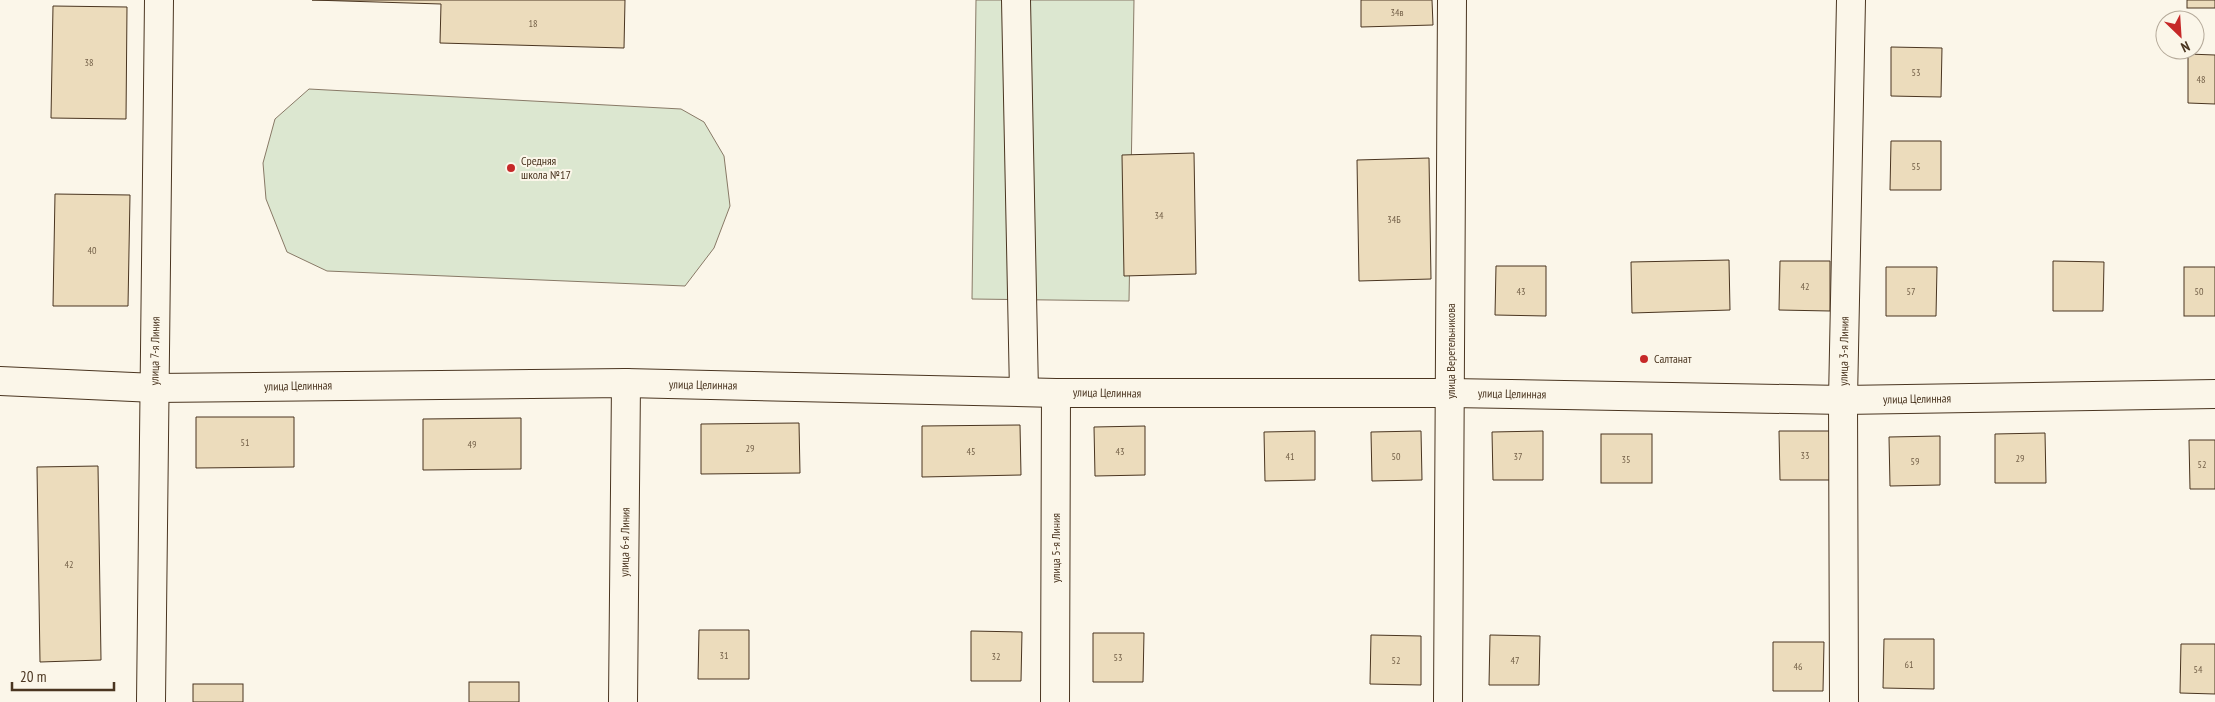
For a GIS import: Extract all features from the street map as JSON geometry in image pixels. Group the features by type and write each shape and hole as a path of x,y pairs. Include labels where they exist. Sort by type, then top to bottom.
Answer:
{"street":[{"name":"улица 7-я Линия","path":"151,702 160,0"},
{"path":"1016,0 1024,392"},
{"name":"улица Веретельникова","path":"1448,702 1452,0"},
{"name":"улица 3-я Линия","path":"1844,702 1843,400 1851,0"},
{"name":"улица Целинная","path":"0,382 155,388 626,383 1056,393 1450,393 1843,400 2215,394"},
{"name":"улица 6-я Линия","path":"623,702 626,383"},
{"name":"улица 5-я Линия","path":"1055,702 1056,393"}],"green space":[{"path":"976,0 1134,0 1129,301 972,299"},
{"path":"309,89 681,109 704,122 724,156 730,206 714,248 685,286 327,271 287,252 266,199 263,163 275,119"}],"building":[{"path":"312,0 625,0 624,48 440,43 441,4"},
{"path":"1361,0 1432,0 1433,25 1361,27"},
{"path":"2187,0 2215,0 2215,8 2187,8"},
{"path":"53,6 127,7 126,119 51,118"},
{"path":"1891,47 1942,48 1941,97 1891,96"},
{"path":"2205,55 2215,55 2215,104 2188,103 2188,60 2205,60"},
{"path":"1891,141 1941,141 1941,190 1890,190"},
{"path":"1194,153 1196,274 1124,276 1122,155"},
{"path":"1429,158 1431,279 1359,281 1357,160"},
{"path":"55,194 130,195 128,306 53,306"},
{"path":"1729,260 1730,310 1632,313 1631,262"},
{"path":"1780,261 1830,261 1830,311 1779,310"},
{"path":"2053,261 2104,262 2103,311 2053,311"},
{"path":"1496,266 1546,266 1546,316 1495,315"},
{"path":"1886,267 1937,267 1936,316 1886,316"},
{"path":"2184,267 2215,267 2215,316 2184,316"},
{"path":"196,417 294,417 294,467 196,468"},
{"path":"521,418 521,469 423,470 423,419"},
{"path":"799,423 800,473 701,474 701,424"},
{"path":"1020,425 1021,475 922,477 922,426"},
{"path":"1145,426 1145,475 1095,476 1094,427"},
{"path":"1315,431 1315,480 1265,481 1264,432"},
{"path":"1421,431 1422,480 1372,481 1371,432"},
{"path":"1543,431 1543,480 1493,480 1492,432"},
{"path":"1779,431 1830,431 1831,480 1780,480"},
{"path":"2045,433 2046,483 1995,483 1995,434"},
{"path":"1601,434 1652,434 1652,483 1601,483"},
{"path":"1940,436 1940,485 1890,486 1889,437"},
{"path":"2189,440 2215,440 2215,489 2190,489"},
{"path":"98,466 101,660 40,662 37,467"},
{"path":"699,630 749,630 749,679 698,679"},
{"path":"971,631 1022,632 1021,681 971,681"},
{"path":"1093,633 1144,633 1143,682 1093,682"},
{"path":"1371,635 1421,636 1421,685 1370,684"},
{"path":"1490,635 1540,636 1539,685 1489,685"},
{"path":"1884,639 1934,639 1934,689 1883,688"},
{"path":"1773,642 1824,642 1823,691 1773,691"},
{"path":"2181,644 2215,644 2215,694 2180,693"},
{"path":"469,682 519,682 519,702 469,702"},
{"path":"193,684 243,684 243,702 193,702"}],"place":[{"name":"Средняя школа №17","path":"511,168"},
{"name":"Салтанат","path":"1644,359"}]}
